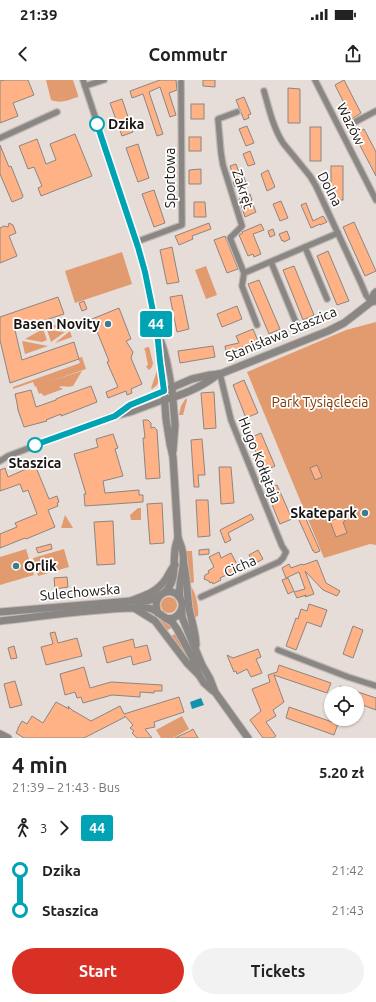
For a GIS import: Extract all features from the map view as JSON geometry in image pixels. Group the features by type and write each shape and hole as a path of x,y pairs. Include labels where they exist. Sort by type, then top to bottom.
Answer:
{"street":[{"path":"83,80 145,272 157,331 164,400 173,457 178,538 175,550 175,565 172,582 170,588 157,599 156,609 158,613 172,622 177,629 199,675 204,683 215,692"},
{"path":"85,86 104,80"},
{"name":"Wazów","path":"315,80 376,200"},
{"name":"Sportowa","path":"136,242 182,225 182,82"},
{"name":"Dolna","path":"264,91 273,124 280,138 310,176 326,207 363,288 374,301"},
{"path":"355,122 376,111"},
{"path":"0,138 57,112"},
{"name":"Zakręt","path":"237,112 218,119 220,153 242,226 230,238 244,272"},
{"path":"257,324 242,286 244,272 338,233"},
{"path":"306,247 327,299"},
{"path":"271,262 297,325"},
{"name":"Stanisława Staszica","path":"0,461 8,456 60,435 173,398 213,379 219,374 328,330 348,320 374,301 374,294 376,292"},
{"path":"157,331 162,341 172,388 175,424 173,457"},
{"name":"Stanisława Staszica","path":"115,416 130,405 192,379 210,374 219,374"},
{"name":"Hugo Kołłątaja","path":"219,374 231,420 282,546 286,552"},
{"name":"Stanisława Staszica","path":"0,456 8,456"},
{"path":"178,538 183,549 188,606 196,639 197,651"},
{"name":"Cicha","path":"200,597 279,562 286,552"},
{"path":"175,565 157,590 132,604 154,622 199,675"},
{"path":"184,565 179,589 183,606 182,617 184,624 215,692 248,737"},
{"path":"163,594 173,592 180,597"},
{"name":"Sulechowska","path":"0,621 132,604 153,599 163,594"},
{"name":"Sulechowska","path":"132,604 152,609 158,613"},
{"name":"Sulechowska","path":"0,612 94,608"},
{"path":"165,618 174,618 179,615 182,610"},
{"path":"278,650 348,677 376,686"},
{"path":"0,734 8,738"}],"green space":[{"path":"46,80 73,80 78,97 61,102 51,100"},
{"path":"122,252 132,284 75,303 65,271"},
{"path":"206,266 217,295 206,299 195,270"},
{"path":"67,321 69,329 48,327"},
{"name":"Park Tysiąclecia","path":"376,322 376,545 370,544 324,558 247,372 346,330"},
{"path":"43,329 47,340 42,342 25,339"},
{"path":"47,330 64,332 65,332 51,342"},
{"path":"70,331 72,337 55,343"},
{"path":"22,341 48,346 25,354"},
{"path":"149,347 153,363 149,370 146,366 148,365 144,350 145,348"},
{"path":"82,357 86,369 48,382 82,371 73,386 60,386 59,387 63,389 44,396 41,393 39,394 33,382 13,389 13,387 80,363 78,358"},
{"path":"157,371 159,374 159,381 152,389 151,388"},
{"path":"186,398 187,400 183,415 179,415 181,406"},
{"path":"138,508 141,508 141,520 131,520 130,515"},
{"path":"65,515 73,528 61,528"},
{"name":"Orlik","path":"26,549 34,575 0,585 0,557"},
{"path":"64,549 69,567 38,576 33,558"},
{"path":"186,551 192,551 193,583 189,583"},
{"path":"189,587 193,589 198,605 198,616 193,618"},
{"path":"169,597 176,602 177,605 172,612 169,613 162,608 161,605 166,598"},
{"path":"149,611 169,622 173,627 166,631 149,614"},
{"path":"176,633 190,660 170,637"},
{"path":"182,716 189,729 173,738 161,738 156,730"}],"water":[{"path":"201,698 204,705 192,709 190,702"}],"building":[{"path":"28,80 34,95 13,103 18,116 0,123 0,81"},
{"path":"160,80 176,80 177,90 169,93 176,115 170,117 160,87 149,92 163,134 157,136 143,94 132,98 130,91"},
{"path":"203,80 215,80 215,87 203,86"},
{"path":"344,80 361,113 352,119 335,85"},
{"path":"288,88 300,89 300,123 288,123"},
{"path":"244,97 251,114 248,115 249,118 244,120 236,100"},
{"path":"122,99 133,132 122,136 110,103"},
{"path":"191,104 204,104 204,119 191,119"},
{"path":"247,126 254,143 246,146 239,129"},
{"path":"310,127 321,127 321,161 310,161"},
{"path":"364,129 376,152 376,176 354,134"},
{"path":"75,134 92,176 41,196 38,188 42,186 34,167 28,169 19,146 37,139 46,164 56,160 50,144"},
{"path":"189,137 201,137 201,151 189,151"},
{"path":"138,144 149,178 138,182 126,148"},
{"path":"0,145 9,167 11,166 23,196 22,198 12,202 0,174"},
{"path":"250,151 255,164 248,166 243,154"},
{"path":"236,164 241,178 244,177 246,183 235,187 233,182 235,181 230,166"},
{"path":"331,166 343,166 343,200 331,200"},
{"path":"201,169 201,184 189,184 189,170"},
{"path":"268,170 275,187 267,191 261,174"},
{"path":"154,190 165,223 154,227 142,194"},
{"path":"250,194 256,212 245,217 239,199"},
{"path":"281,201 288,218 280,221 273,204"},
{"path":"194,202 205,202 206,217 194,217"},
{"path":"306,203 313,221 323,216 327,222 311,228 301,205"},
{"path":"354,222 376,271 365,276 343,227"},
{"path":"9,223 13,225 16,233 9,236 17,256 0,263 0,228 4,226 8,227"},
{"path":"209,223 211,229 192,236 193,239 179,245 175,236"},
{"path":"261,224 264,230 253,234 261,254 254,257 253,254 248,256 239,235 243,233 242,232"},
{"path":"273,229 275,235 270,237 268,231"},
{"path":"287,231 290,239 284,242 279,234"},
{"path":"225,236 238,269 227,273 214,240"},
{"path":"172,247 179,282 167,284 160,250"},
{"path":"328,251 349,301 337,305 317,256"},
{"path":"294,266 314,315 303,320 283,270"},
{"path":"259,280 280,329 269,334 248,284"},
{"path":"182,295 189,329 177,332 170,297"},
{"path":"58,297 64,314 15,330 22,360 74,342 79,359 10,383 0,340 0,317"},
{"path":"84,301 87,309 82,311 79,303"},
{"path":"237,306 242,319 222,327 217,314"},
{"path":"119,308 131,339 126,341 133,352 131,358 142,384 131,389 132,393 127,395 126,391 108,398 106,392 118,387 107,362 109,361 92,319"},
{"path":"253,329 260,346 254,349 252,343 226,352 225,346 239,343 236,336"},
{"path":"213,346 215,357 180,363 178,351"},
{"path":"244,380 258,413 246,418 233,385"},
{"path":"91,386 97,402 61,416 61,414 46,420 47,421 24,427 18,410 15,394 31,390 36,407"},
{"path":"214,392 216,428 204,429 201,393"},
{"path":"143,420 148,420 151,423 151,428 154,427 157,430 160,478 146,479"},
{"path":"261,433 275,466 264,471 250,438"},
{"path":"113,434 118,448 115,449 123,476 103,481 105,493 139,490 139,495 143,495 143,502 85,506 84,494 86,494 74,454 98,447 96,439"},
{"path":"202,439 205,475 198,475 199,487 194,487 191,440"},
{"path":"35,465 49,499 57,496 59,502 57,503 58,506 48,510 55,527 0,548 0,534 17,527 15,523 37,514 28,490 23,492 20,484 0,491 0,470 5,468 8,477"},
{"path":"317,465 322,477 315,480 310,468"},
{"path":"219,467 231,467 234,503 221,504"},
{"path":"277,485 292,519 280,524 266,490"},
{"path":"196,500 208,500 210,536 198,537"},
{"path":"162,503 164,543 150,544 147,504"},
{"path":"251,514 254,519 228,533 231,540 225,543 220,530"},
{"path":"343,516 345,521 343,522 347,533 336,537 330,521"},
{"path":"305,517 320,551 315,553 299,520"},
{"path":"113,521 115,564 97,565 94,522"},
{"path":"51,544 52,549 38,553 36,548"},
{"path":"209,549 209,554 199,555 199,550"},
{"path":"258,550 263,559 254,564 249,555"},
{"path":"219,552 221,558 231,553 240,570 220,578 221,580 213,584 212,582 210,583 204,579 205,575 209,573 208,571 214,567 209,557"},
{"path":"317,560 326,583 340,591 337,596 323,590 305,571 314,594 297,598 294,592 305,589 299,572 286,578 282,568 289,564 291,568"},
{"path":"67,577 68,587 55,589 54,578"},
{"path":"288,578 294,591 288,594 282,580"},
{"path":"309,604 327,610 321,627 307,622 296,650 286,646 296,618 298,619 301,609 307,611"},
{"path":"353,626 363,630 353,658 343,654"},
{"path":"55,632 58,643 77,638 82,656 46,665 41,647 53,644 50,633"},
{"path":"133,639 135,648 147,645 151,660 133,665 131,656 107,663 103,647"},
{"path":"14,646 17,658 11,659 8,648"},
{"path":"258,649 261,657 256,659 262,673 251,677 247,669 237,674 236,671 234,672 227,655 233,658"},
{"path":"279,665 331,683 330,686 324,686 324,692 274,675 284,702 273,710 276,716 266,722 276,736 273,738 263,738 250,720 261,711 252,689 270,682 268,675 277,672"},
{"path":"84,667 90,688 111,682 162,685 162,691 154,691 154,693 140,692 140,697 112,695 83,703 81,697 77,698 75,692 65,695 60,674"},
{"path":"15,681 22,705 10,708 4,684"},
{"path":"364,694 376,698 376,710 364,706"},
{"path":"179,697 184,712 154,722 155,727 145,729 152,738 137,738 132,733 134,731 130,728 133,725 125,716 84,738 24,738 16,733 22,721 27,724 32,716 43,723 56,702 69,709 68,706 91,721 120,706 124,714"},
{"path":"289,707 324,719 324,726 337,726 334,735 286,718"},
{"path":"193,729 198,738 175,738 190,731"}],"bus line":[{"name":"44","path":"35,445 115,416 130,405 164,391 157,331 145,272 126,209 97,124"}],"place":[{"name":"Dzika","path":"97,124"},
{"name":"Basen Novity","path":"108,324"},
{"name":"Staszica","path":"35,445"},
{"name":"Skatepark","path":"365,513"},
{"name":"Orlik","path":"16,566"}]}
